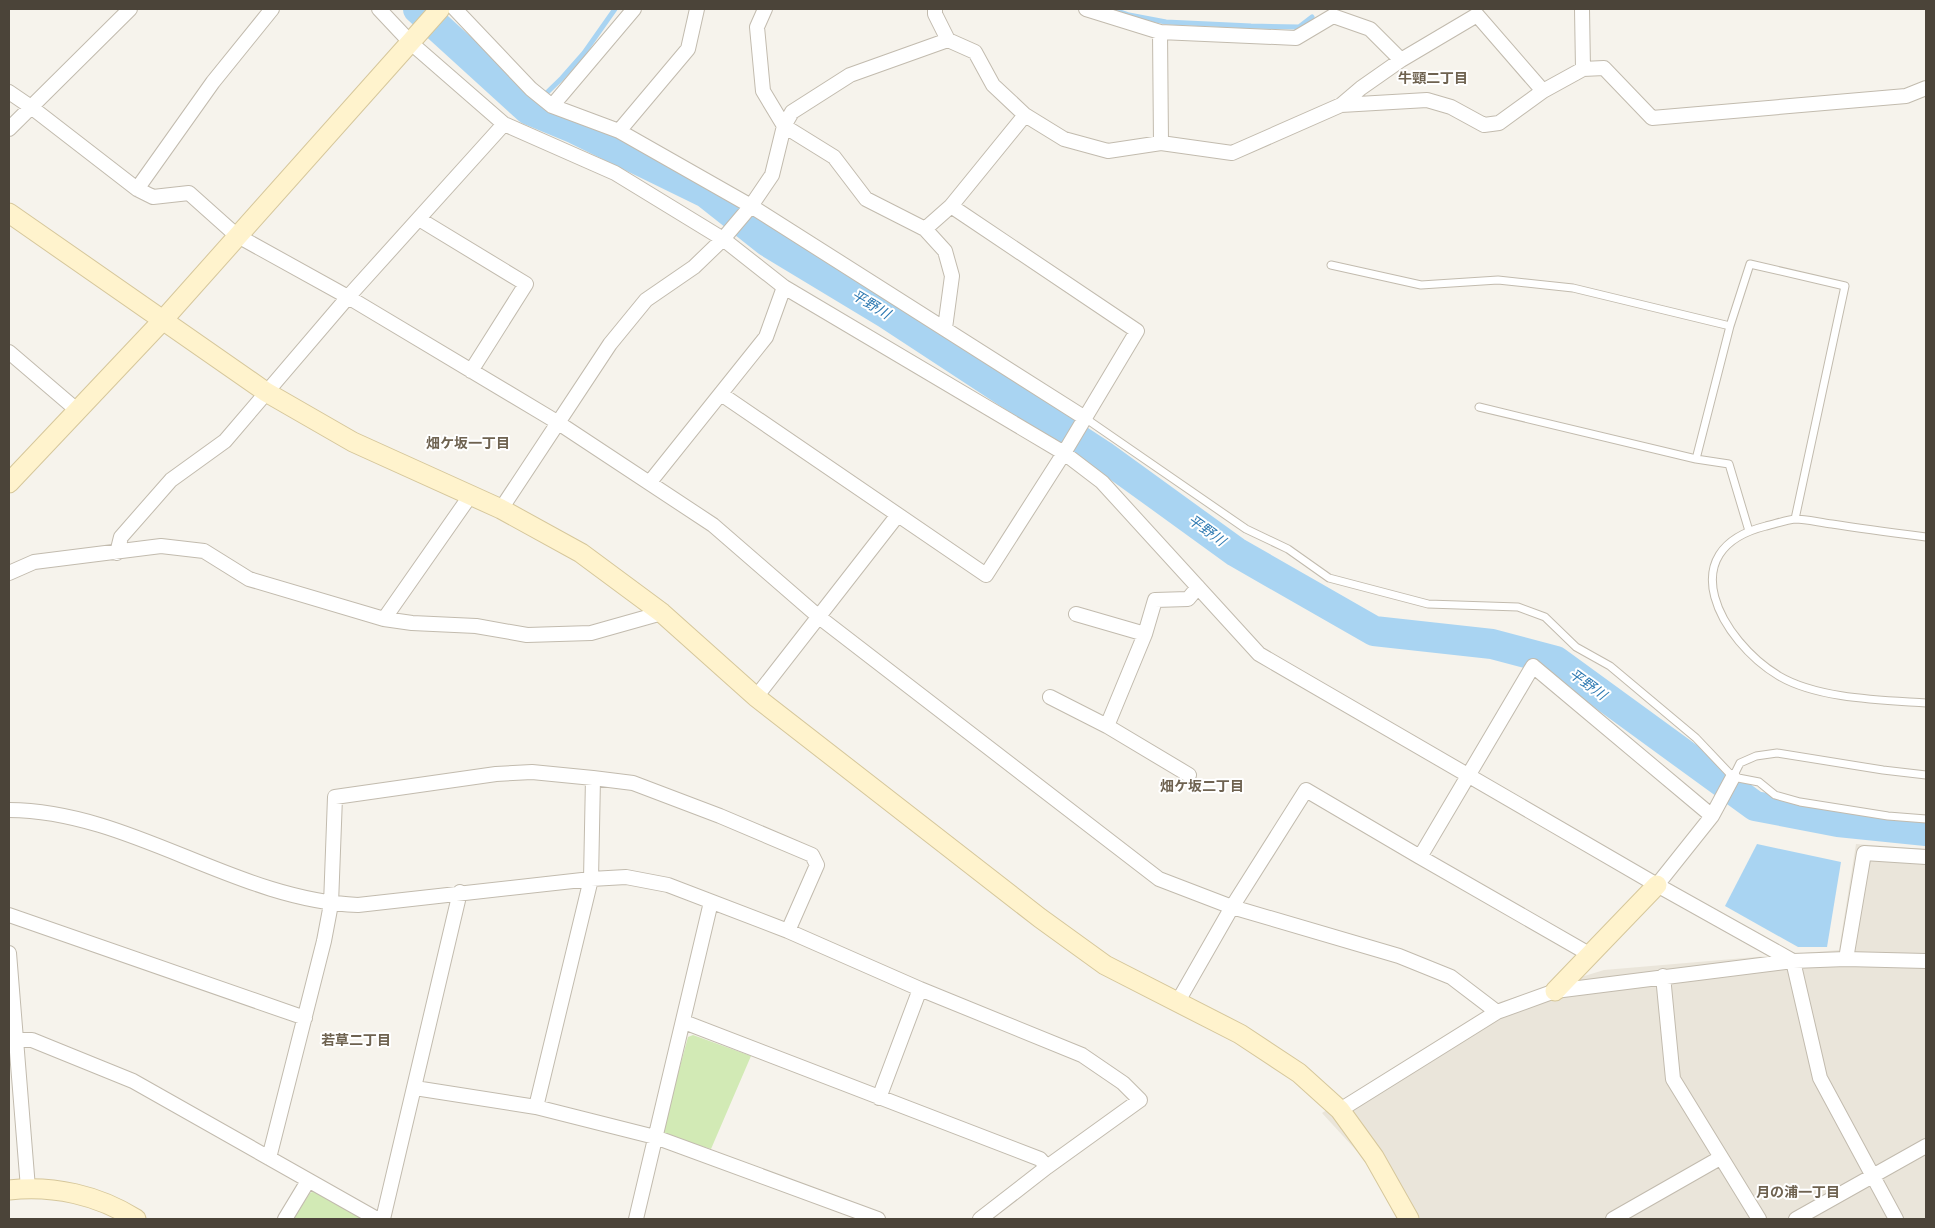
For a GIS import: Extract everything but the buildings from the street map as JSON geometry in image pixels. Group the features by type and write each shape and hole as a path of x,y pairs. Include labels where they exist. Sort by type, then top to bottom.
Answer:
{"street":[{"path":"9,129 130,9"},
{"path":"137,189 213,82 272,9"},
{"path":"380,9 504,124 615,174 723,239 784,287 1064,453 1102,482 1259,654 1657,885 1793,961 1820,1078 1871,1177 1896,1219"},
{"path":"9,483 163,320 236,235 440,9"},
{"path":"455,9 531,89 552,106 619,131 751,206 1085,418"},
{"path":"552,106 634,9"},
{"path":"619,131 688,49 697,9"},
{"path":"765,9 758,26 763,91 784,126 834,158 866,199 925,229 945,251 952,276 945,328"},
{"path":"935,9 935,14 948,40 975,52 993,85 1025,115 1064,139 1108,151 1161,144 1232,153 1341,105 1361,88 1402,60 1481,12 1544,91"},
{"path":"1086,9 1160,32 1296,38 1347,9"},
{"path":"1582,9 1583,69"},
{"path":"1333,16 1370,29 1402,60"},
{"path":"1160,32 1161,144"},
{"path":"501,509 610,344 646,300 694,267 723,239 751,206 772,175 784,126 792,112 850,75 948,40"},
{"path":"1341,105 1427,100 1452,107 1484,126 1499,123 1544,91 1583,69 1604,68 1652,118 1906,96 1926,88"},
{"path":"9,92 32,107 137,189 153,197 188,193 236,235 348,297 557,422 713,525 819,617 1159,879 1232,907 1399,956 1451,977 1497,1012"},
{"path":"925,229 951,206 1025,115"},
{"path":"117,553 121,537 171,480 225,442 348,297 504,124"},
{"path":"720,394 986,575 1064,453 1137,331 951,206"},
{"path":"9,213 266,392 354,442 501,509 581,553 662,614 756,696 1047,923 1105,965 1240,1034 1291,1068 1340,1110 1374,1157 1409,1219"},
{"path":"419,219 526,284 471,371"},
{"path":"650,482 766,337 784,287"},
{"path":"9,352 78,411"},
{"path":"384,619 470,496"},
{"path":"756,696 897,516"},
{"path":"9,573 34,562 161,546 204,551 248,579 384,619 412,623 476,626 527,635 592,634 662,614"},
{"path":"1107,726 1145,634 1155,600 1188,598 1198,587"},
{"path":"1076,614 1145,634"},
{"path":"1420,856 1533,666 1712,816"},
{"path":"1050,697 1107,726 1189,775"},
{"path":"269,1158 324,941 331,904 335,797 496,774 532,772 633,783 720,816 812,855 817,865 788,931"},
{"path":"1555,991 1657,885 1712,816 1733,777"},
{"path":"536,1107 591,879 593,778"},
{"path":"1178,1003 1232,907 1306,790 1589,954"},
{"path":"9,810 40,810 93,822 270,889 331,904 358,905 460,892 626,877 668,885 788,931 920,989 1082,1055 1123,1083 1140,1100 1047,1167 980,1219"},
{"path":"1846,959 1864,853 1926,857"},
{"path":"383,1219 416,1088 460,892"},
{"path":"636,1219 712,902"},
{"path":"9,915 304,1018"},
{"path":"9,953 28,1188"},
{"path":"1340,1110 1497,1012 1555,991 1793,961 1846,959 1926,961"},
{"path":"1663,976 1674,1079 1720,1158 1759,1219"},
{"path":"879,1098 920,989"},
{"path":"684,1022 1040,1159 1047,1167"},
{"path":"16,1040 32,1040 133,1081 377,1219"},
{"path":"416,1088 473,1099 536,1107 655,1137 878,1219"},
{"path":"1796,1219 1926,1146"},
{"path":"1613,1219 1720,1158"},
{"path":"285,1219 308,1181"},
{"path":"9,1190 28,1188 68,1192 104,1202 136,1219"}],"lane":[{"path":"1696,459 1730,326 1750,264 1844,286 1795,519"},
{"path":"1331,265 1421,285 1498,280 1573,288 1730,326"},
{"path":"1479,407 1696,459 1729,464 1749,530"},
{"path":"1085,418 1246,529 1288,550 1329,578 1428,604 1518,607 1545,617 1576,647 1610,666 1696,738 1733,777 1759,782 1775,795 1800,802 1888,816 1926,819"},
{"path":"1926,537 1795,519 1749,530 1736,536 1720,552 1711,573 1715,601 1730,628 1751,656 1780,676 1816,690 1866,700 1926,703"},
{"path":"1733,777 1740,763 1756,756 1777,753 1926,775"}],"shaded area":[{"path":"1856,844 1926,849 1926,1219 1397,1219 1365,1160 1322,1113 1500,1002 1604,970 1839,950"}],"green space":[{"path":"693,1035 751,1056 711,1149 666,1135 662,1132 688,1037"},
{"path":"315,1191 365,1219 293,1219 310,1193"}],"water":[{"path":"1757,844 1841,862 1827,947 1798,947 1725,906"}],"waterway":[{"name":"平野川","path":"418,9 529,110 575,129 706,193 768,242 887,314 1102,455 1236,552 1374,631 1492,644 1556,661 1755,806 1838,822 1926,831"},
{"path":"529,110 562,78 584,53 615,9"},
{"path":"1112,9 1129,15 1166,22 1251,26 1299,27 1312,17"}],"district":[{"name":"牛頸二丁目","path":"1433,78"},
{"name":"畑ケ坂一丁目","path":"468,443"},
{"name":"畑ケ坂二丁目","path":"1202,786"},
{"name":"若草二丁目","path":"356,1040"},
{"name":"月の浦一丁目","path":"1798,1192"}]}
